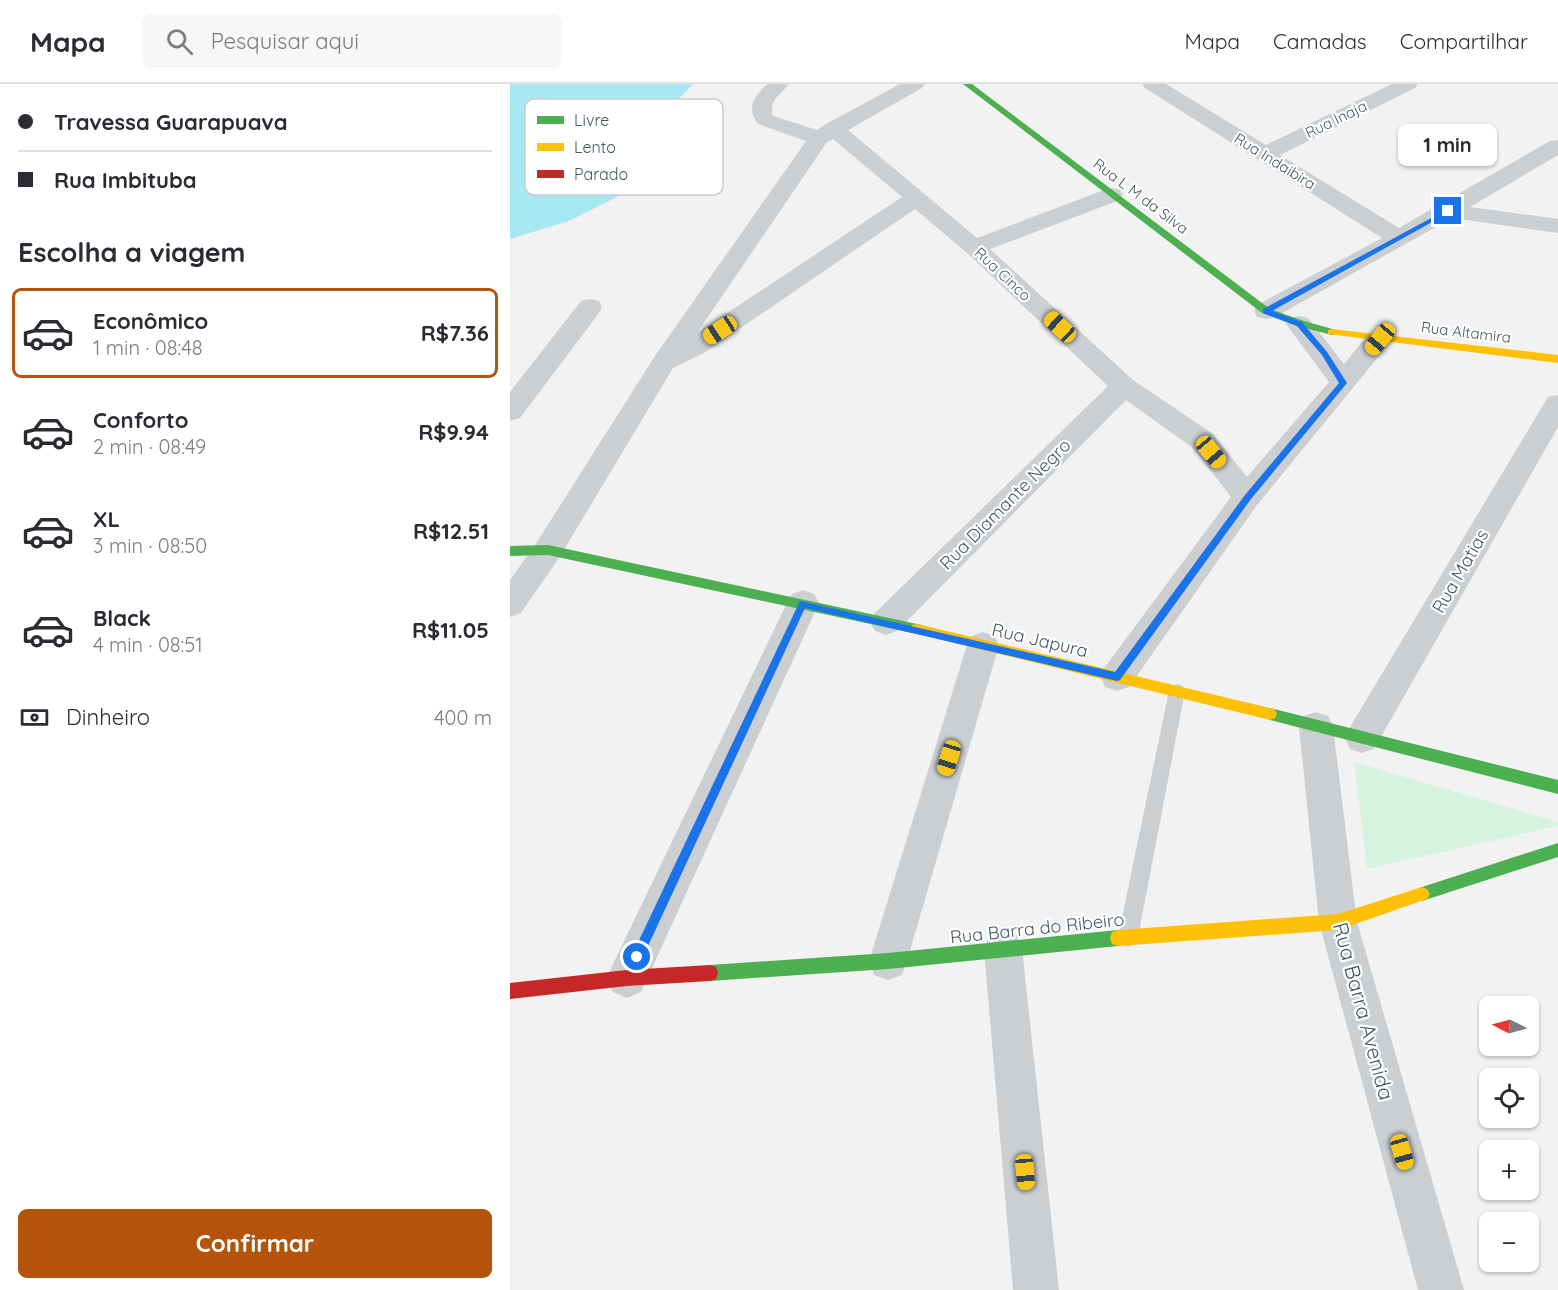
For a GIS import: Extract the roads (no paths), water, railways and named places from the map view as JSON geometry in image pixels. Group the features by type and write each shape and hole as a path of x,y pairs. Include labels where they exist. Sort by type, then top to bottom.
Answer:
{"street":[{"path":"779,84 765,97 760,107 760,114 765,120 826,133"},
{"path":"510,604 548,550 664,362 826,133 915,84"},
{"name":"Rua L M da Silva","path":"967,84 1266,311 1299,324"},
{"name":"Rua Indaibira","path":"1152,84 1398,238"},
{"name":"Rua Inaja","path":"1265,154 1408,84"},
{"name":"Rua Cinco","path":"826,133 916,198 974,247 1124,386 1203,441 1248,497"},
{"path":"1266,311 1448,211 1558,146"},
{"path":"974,247 1112,195"},
{"path":"664,362 703,341 916,198"},
{"path":"1448,211 1558,226"},
{"path":"510,411 590,307"},
{"path":"1299,324 1318,345 1343,383"},
{"name":"Rua Altamira","path":"1299,324 1380,339 1558,359"},
{"path":"1117,677 1248,497 1380,339"},
{"name":"Rua Diamante Negro","path":"886,621 1124,386"},
{"name":"Rua Matias","path":"1362,738 1558,404"},
{"name":"Rua Japura","path":"510,551 548,550 886,621 1177,691 1558,787"},
{"path":"627,978 803,603"},
{"path":"888,961 983,645"},
{"name":"Rua Barra Avenida","path":"1316,727 1338,922 1441,1290"},
{"name":"Rua Barra do Ribeiro","path":"510,991 627,978 888,961 1128,937 1338,922 1558,850"},
{"path":"1003,949 1036,1290"}],"lane":[{"path":"1128,937 1177,691"}],"water":[{"path":"510,84 693,84 679,99 525,99 525,195 621,195 569,221 510,239"}]}
